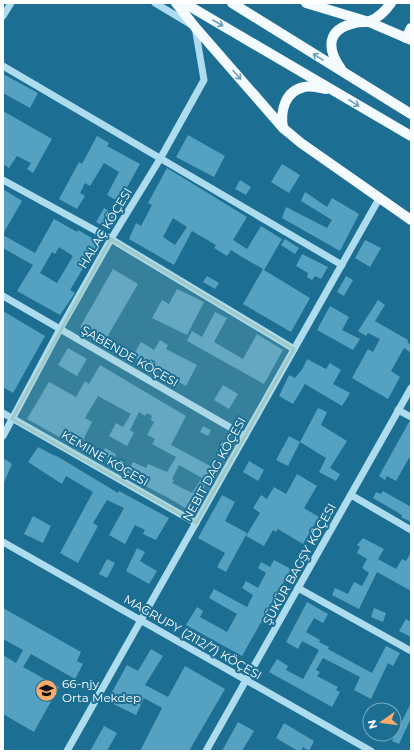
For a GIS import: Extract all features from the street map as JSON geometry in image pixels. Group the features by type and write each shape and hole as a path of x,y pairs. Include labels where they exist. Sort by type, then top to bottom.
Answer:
{"main road":[{"path":"176,3 283,128 301,144 380,197 411,220"},
{"path":"184,3 411,136"},
{"path":"232,3 411,114"},
{"path":"306,3 369,22 408,39 411,28"},
{"path":"342,72 334,59 331,48 333,35 340,27 357,22 369,22 385,10 391,3"},
{"path":"283,128 282,118 284,105 289,95 297,90 311,86 334,91"}],"street":[{"path":"3,16 10,3"},
{"path":"155,3 195,27"},
{"name":"HALAÇ KÖÇESI","path":"3,436 60,329 111,239 160,159 204,80 195,27"},
{"path":"3,66 342,265"},
{"path":"3,180 111,239 294,349"},
{"name":"NEBIT DAG KÖÇESI","path":"67,751 380,197"},
{"name":"ŞABENDE KÖÇESI","path":"3,296 245,436"},
{"name":"ŞÜKÜR BAGŞY KÖÇESI","path":"206,751 411,388"},
{"path":"398,410 411,417"},
{"name":"KEMINE KÖÇESI","path":"3,413 196,523"},
{"path":"351,495 411,530"},
{"name":"MAGRUPY (2112/7) KÖÇESI","path":"3,542 371,751"},
{"path":"298,588 411,651"}],"highlighted area":[{"path":"111,239 294,349 196,523 12,419"}],"building":[{"path":"3,74 38,93 30,108 3,93"},
{"path":"3,111 52,139 33,173 27,169 31,163 17,156 9,168 3,164"},
{"path":"188,135 225,156 214,177 176,157"},
{"path":"97,136 109,143 107,146 140,164 126,189 128,191 121,203 107,195 119,172 104,163 90,186 85,183 80,193 85,196 77,209 59,199 79,162 82,164"},
{"path":"282,164 300,175 289,193 271,182"},
{"path":"167,168 247,217 233,240 247,249 261,226 282,239 264,270 310,298 291,332 243,304 263,269 231,250 227,256 214,248 216,245 192,231 174,265 129,239 136,223 141,226 152,205 148,203","holes":["173,218 187,227 175,245 163,237"]},
{"path":"240,180 251,187 246,195 235,189"},
{"path":"3,189 22,201 3,234"},
{"path":"305,192 327,207 332,198 359,214 340,251 282,218 286,207 327,228 332,220 301,201"},
{"path":"104,208 115,215 107,228 96,222"},
{"path":"54,219 99,242 70,290 75,293 60,315 17,291 33,265 3,248 3,235 35,253","holes":["59,247 73,256 57,283 40,273 52,252 55,254"]},
{"path":"285,239 299,248 295,254 281,245"},
{"path":"365,240 381,248 370,267 355,258"},
{"path":"302,254 328,267 321,279 315,276 312,280 307,277 308,273 296,266"},
{"path":"113,269 138,284 103,344 95,339 96,336 80,327"},
{"path":"207,276 219,283 215,289 203,282"},
{"path":"346,276 353,280 344,296 337,292"},
{"path":"177,289 204,302 187,335 152,318 162,300 169,304"},
{"path":"378,300 385,305 375,321 408,340 407,342 411,345 411,353 404,348 391,371 400,377 388,399 352,378 368,349 373,352 380,339 368,333 366,336 358,331"},
{"path":"330,306 349,317 342,330 360,339 353,350 317,330"},
{"path":"3,311 45,336 13,393 3,387"},
{"path":"215,312 227,318 214,342 243,359 257,334 283,350 264,384 187,341 192,331 202,337"},
{"path":"160,340 168,345 166,349 197,365 186,386 133,356 141,342 154,350"},
{"path":"68,348 87,359 77,376 58,365"},
{"path":"307,359 326,369 330,363 341,370 333,384 350,393 342,406 305,384 293,404 279,396 289,375 295,378 303,368"},
{"path":"100,365 186,416 171,445 214,468 191,512 174,501 125,475 133,462 146,468 148,464 167,472 176,457 152,444 155,439 147,435 154,422 151,420 152,416 147,413 145,416 139,412 130,430 134,433 127,446 109,436 116,423 123,427 131,414 98,396 85,418 92,422 79,448 27,419 49,382 76,397 85,381 89,384","holes":["179,465 202,478 192,493 172,483 174,480 172,479"]},
{"path":"223,385 238,394 229,409 214,400"},
{"path":"318,408 327,412 321,425 347,441 330,468 340,474 336,481 319,472 326,458 300,442"},
{"path":"409,422 411,422 411,459 409,458 396,481 387,476 385,480 379,476"},
{"path":"203,426 211,430 208,436 200,432"},
{"path":"289,436 300,442 288,466 276,460"},
{"path":"38,447 55,455 118,493 119,491 169,518 156,540 143,534 145,530 135,525 125,544 109,535 124,508 107,500 93,523 98,526 78,563 60,553 93,492 66,476 62,484 28,462"},
{"path":"105,448 116,454 113,460 102,454"},
{"path":"5,459 12,464 3,485 3,463"},
{"path":"249,461 264,470 258,481 243,472"},
{"path":"297,474 317,486 304,508 319,517 303,544 278,529 276,532 273,530 264,546 246,536 260,513 253,508 261,495 267,499 274,487 286,494"},
{"path":"383,491 411,507 411,522 373,498 376,492 381,494"},
{"path":"222,495 235,502 225,521 247,533 226,572 217,567 225,553 198,538"},
{"path":"33,516 51,526 43,543 24,534"},
{"path":"363,538 384,549 378,559 396,569 402,559 406,561 411,552 411,591 377,572 359,609 332,595 335,588 348,594 354,582 362,586 369,573 362,568 367,559 357,553 360,547 357,545"},
{"path":"137,548 145,552 140,561 157,571 149,584 126,571"},
{"path":"107,559 115,563 107,578 99,574"},
{"path":"274,560 291,569 242,656 186,625 197,607 203,611 200,617 227,632 237,614 209,598 214,589 247,607 253,595 242,588 246,581 258,588 266,573 258,568 261,562 270,567"},
{"path":"307,602 328,614 323,623 314,618 306,632 320,640 319,642 329,647 328,649 372,673 386,646 400,653 393,666 388,663 371,699 354,690 360,677 323,658 316,670 320,672 317,676 338,687 336,690 340,692 332,707 269,672 277,659 288,666 286,670 303,679 319,650 302,641 298,649 286,642"},
{"path":"3,608 81,652 77,661 83,664 75,679 31,654 23,667 59,687 34,732 3,714 3,655 16,663 23,650 3,639"},
{"path":"374,608 386,613 383,622 371,617"},
{"path":"406,619 411,622 411,637 399,631"},
{"path":"151,649 163,656 145,685 168,697 185,666 225,689 189,751 140,751 162,708 144,698 136,715 107,701 127,665 138,671"},
{"path":"411,703 411,718 402,738 402,721"},
{"path":"238,722 254,731 242,751 222,751"},
{"path":"284,723 314,741 309,751 303,747 301,751 298,751 276,738"},
{"path":"104,726 117,733 107,751 90,751"}],"place":[{"name":"66-njy Orta Mekdep","path":"47,690"}]}
